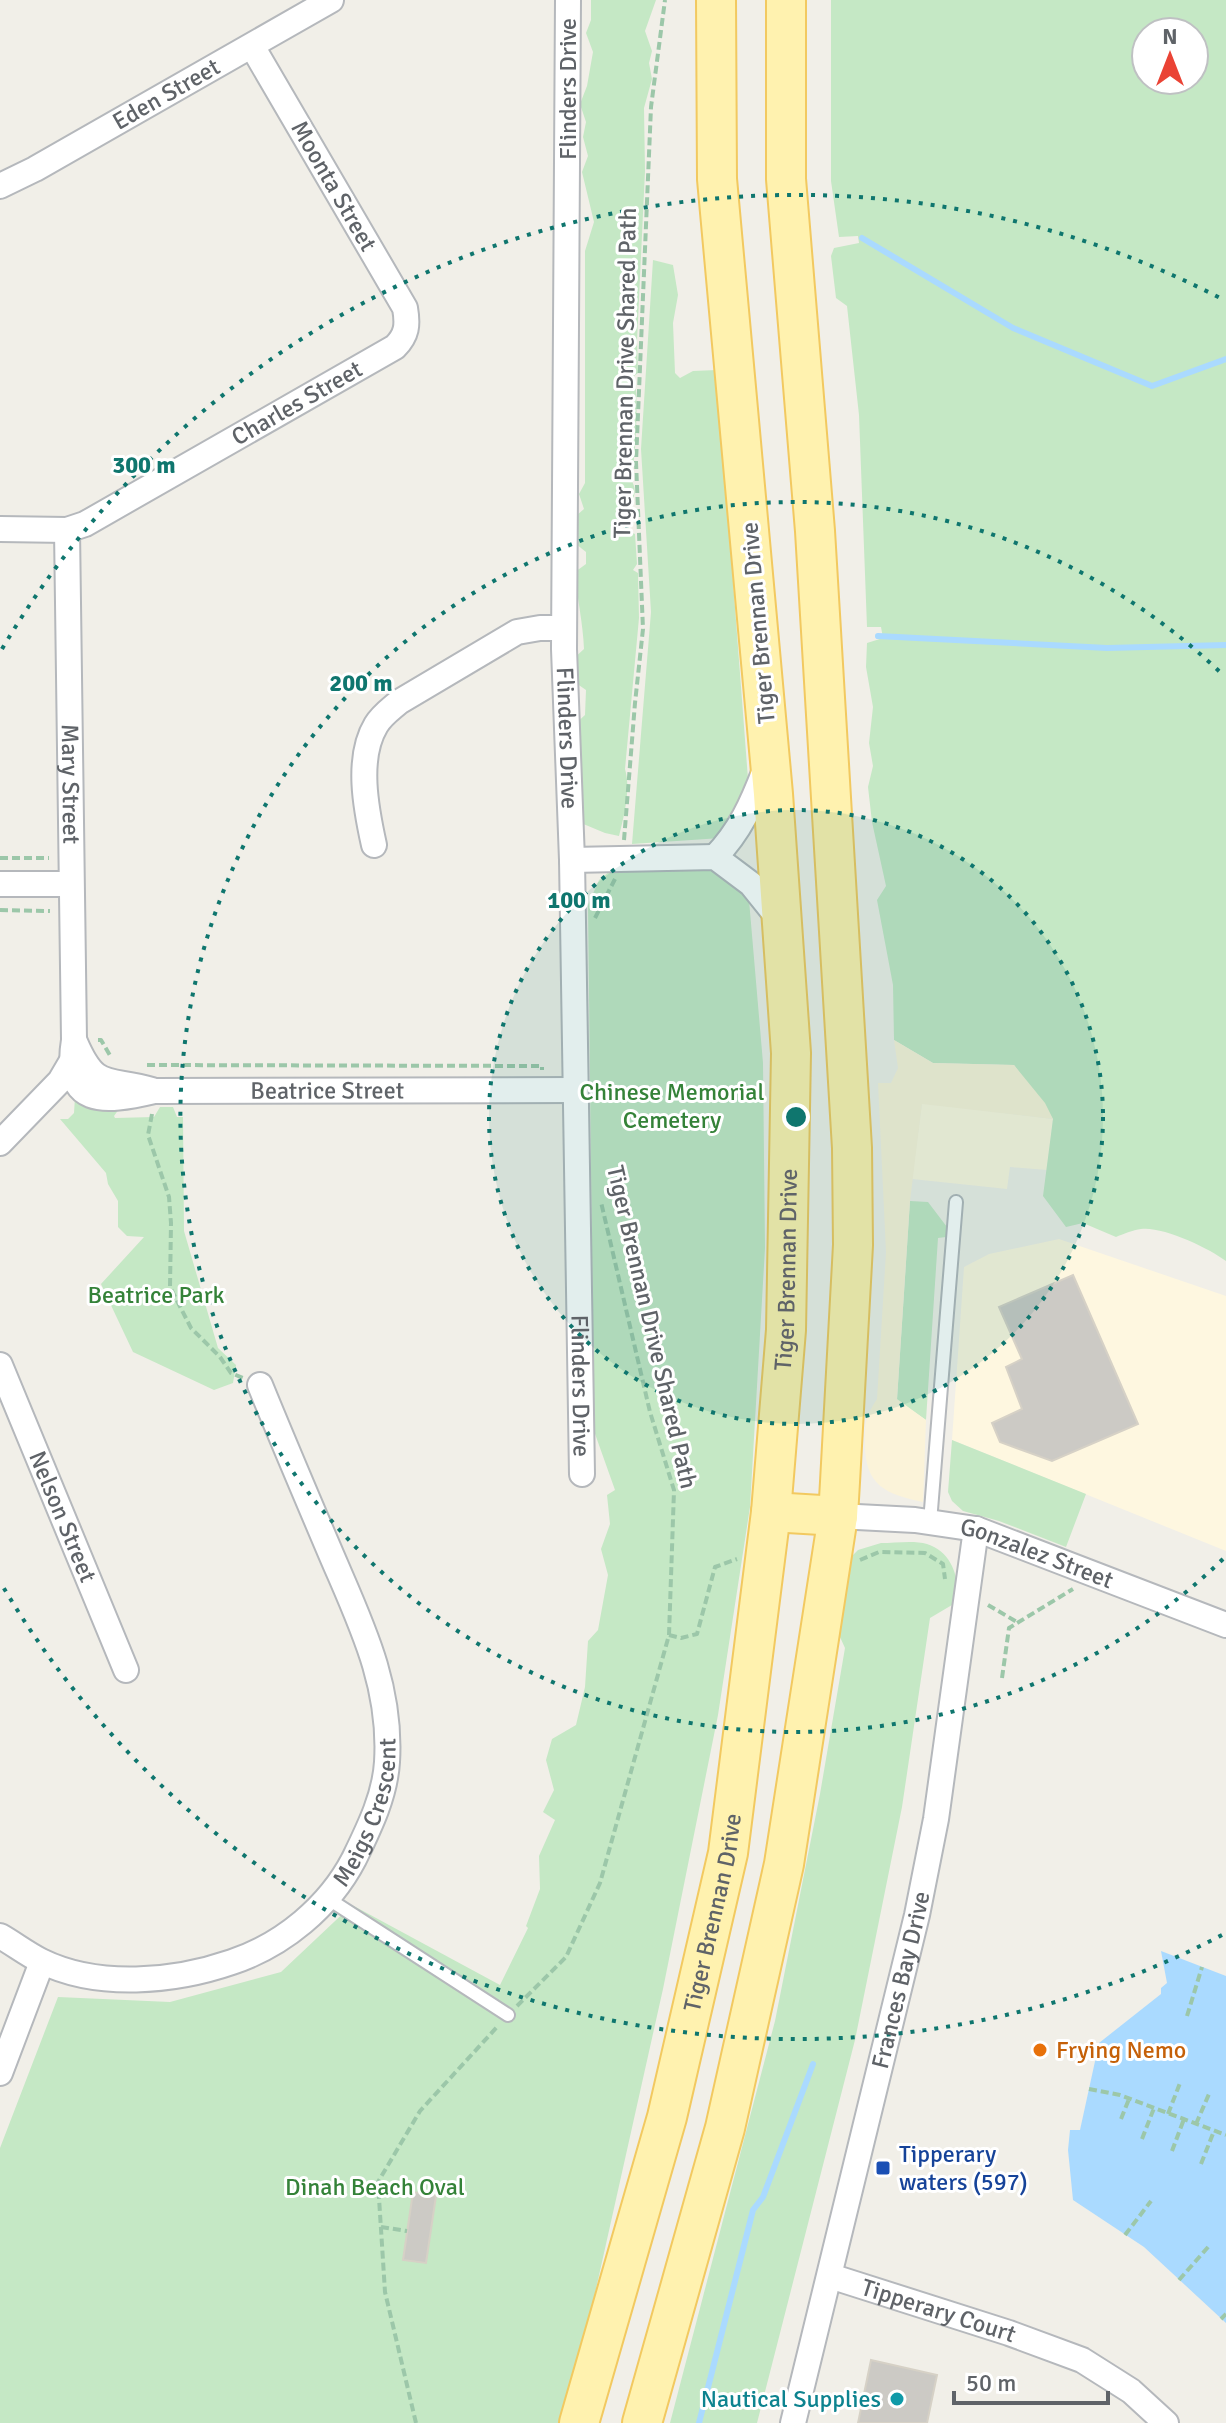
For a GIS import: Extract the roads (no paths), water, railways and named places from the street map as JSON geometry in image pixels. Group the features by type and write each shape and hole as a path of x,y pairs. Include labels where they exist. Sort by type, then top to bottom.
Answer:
{"main road":[{"name":"Tiger Brennan Drive","path":"579,2423 667,2117 728,1853 771,1512 786,1330 791,1053 770,757 717,179 716,0"},
{"path":"642,2423 725,2128 784,1864 838,1516 853,1245 852,1148 815,531 786,179 786,0"},
{"path":"771,1512 838,1516"},
{"path":"631,2423 651,2344 671,2316"}],"street":[{"name":"Eden Street","path":"0,186 331,0"},
{"name":"Flinders Drive","path":"568,0 564,628 572,860 582,1474"},
{"name":"Moonta Street","path":"252,46 405,308 407,328"},
{"name":"Charles Street","path":"0,529 67,530 85,524 395,347 407,328"},
{"name":"Mary Street","path":"67,530 71,884 79,1069"},
{"path":"374,845 368,817 365,767 371,736 385,714 399,702 517,632 564,628"},
{"path":"715,857 735,836 751,809 770,757"},
{"path":"572,860 715,857 751,884 781,921"},
{"path":"0,884 71,884"},
{"path":"0,1143 79,1069"},
{"name":"Beatrice Street","path":"79,1069 106,1081 122,1081 154,1091 575,1090"},
{"name":"Nelson Street","path":"0,1365 126,1670"},
{"name":"Meigs Crescent","path":"0,1936 42,1962 76,1973 110,1979 192,1974 253,1955 270,1945 305,1920 348,1870 378,1804 387,1764 382,1683 374,1657 260,1385"},
{"name":"Gonzalez Street","path":"838,1516 930,1522 976,1529 1226,1625"},
{"name":"Frances Bay Drive","path":"793,2423 925,1874 936,1819 976,1529"},
{"path":"0,2073 42,1962"},
{"name":"Tipperary Court","path":"830,2276 1023,2337 1082,2360 1131,2391 1166,2423"}],"lane":[{"path":"930,1522 956,1202"},
{"path":"327,1898 508,2015"}],"water":[{"path":"1161,1951 1226,1976 1226,2323 1144,2247 1073,2200 1068,2150 1070,2130 1080,2130 1099,2043 1161,1994 1161,1988 1167,1983"}],"waterway":[{"path":"862,238 1013,328 1152,386 1226,359"},
{"path":"878,636 1107,648 1226,645"},
{"path":"699,2423 753,2210 763,2197 813,2064"}],"place":[{"name":"Frying Nemo","path":"1040,2050"},
{"name":"Tipperary waters (597)","path":"883,2168"},
{"name":"Nautical Supplies","path":"897,2399"}],"park label":[{"name":"Chinese Memorial Cemetery","path":"672,1106"},
{"name":"Beatrice Park","path":"156,1295"},
{"name":"Dinah Beach Oval","path":"375,2187"}]}
